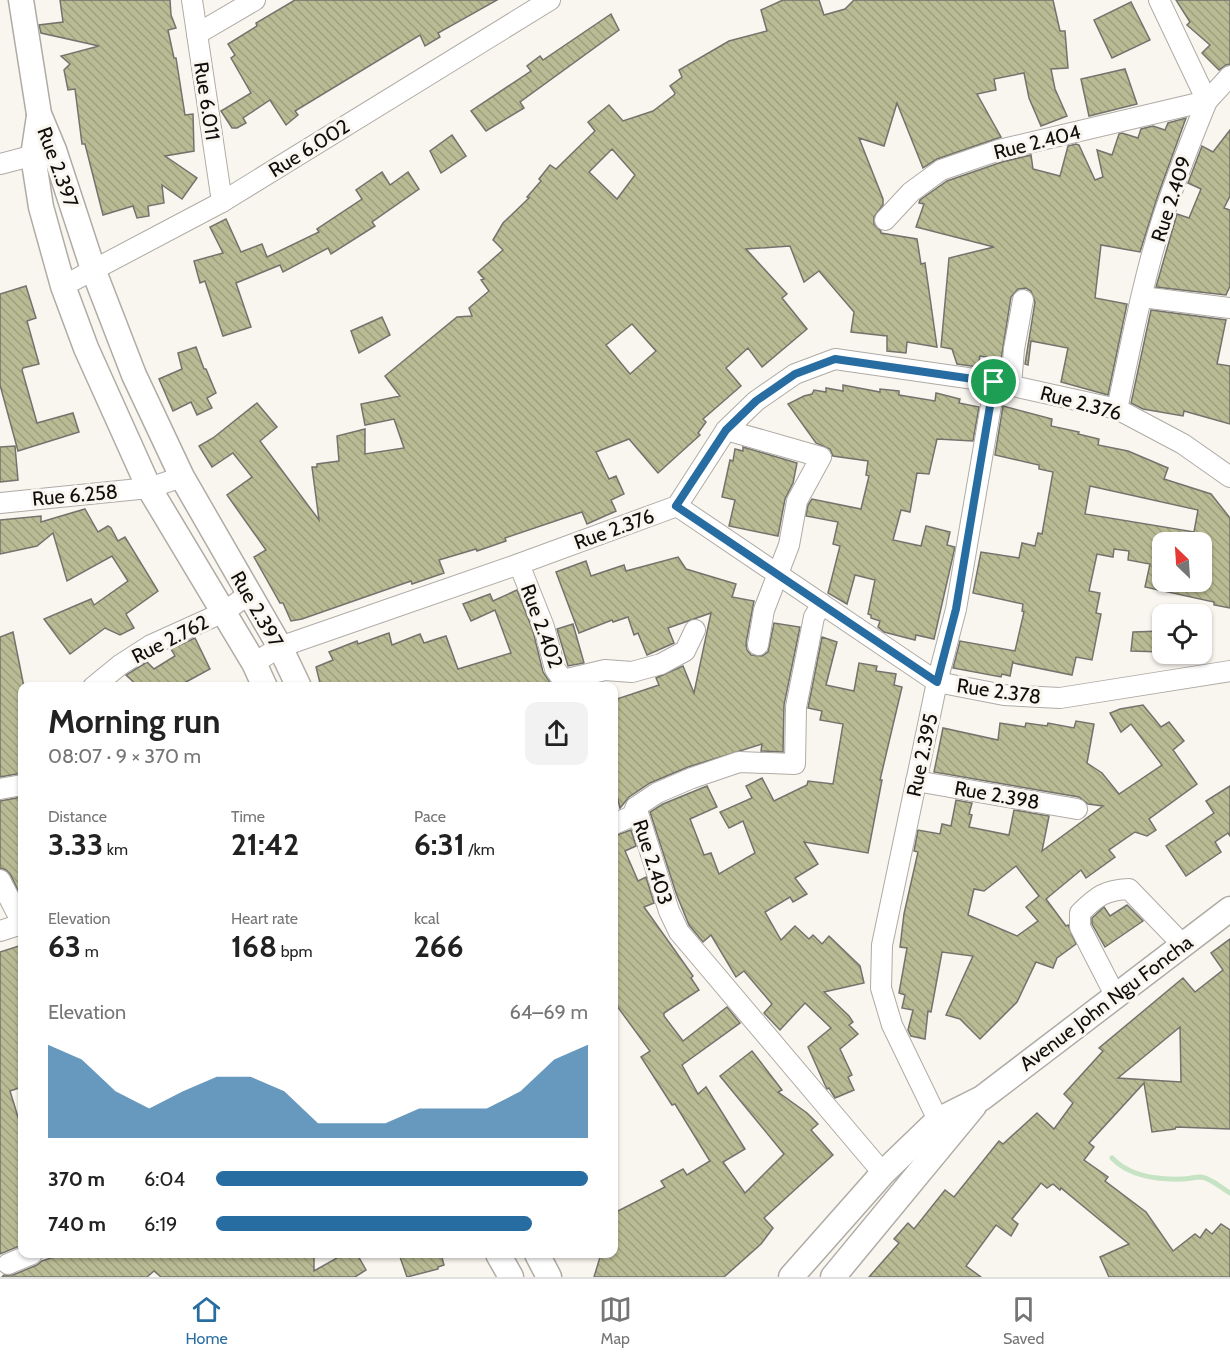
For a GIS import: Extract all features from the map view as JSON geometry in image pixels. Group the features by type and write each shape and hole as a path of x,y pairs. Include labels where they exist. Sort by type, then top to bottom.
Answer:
{"main road":[{"name":"Rue 2.397","path":"21,0 44,153 41,207 63,286 104,389 149,488 254,663 263,682"},
{"name":"Rue 2.397","path":"44,153 93,269 134,375 182,477 280,647 297,682"},
{"name":"Avenue John Ngu Foncha","path":"790,1277 883,1173 938,1120 982,1098 1230,909"},
{"name":"Avenue John Ngu Foncha","path":"832,1277 982,1098"},
{"path":"500,1258 511,1277"},
{"path":"539,1258 549,1277"}],"street":[{"name":"Rue 6.011","path":"192,0 222,202"},
{"path":"197,34 255,0"},
{"name":"Rue 6.002","path":"63,286 222,202 550,0"},
{"path":"1158,0 1207,101 1230,76"},
{"name":"Rue 2.404","path":"885,220 911,192 941,170 999,150 1207,101"},
{"name":"Rue 2.409","path":"1117,409 1142,297 1163,218 1207,101"},
{"path":"0,164 44,153"},
{"path":"1142,297 1230,308"},
{"name":"Rue 2.395","path":"938,1120 892,1026 881,988 882,945 937,682 956,609 1023,300"},
{"name":"Rue 2.376","path":"254,663 280,647 519,564 676,506 726,430 756,401 795,374 835,359 1003,384 1117,409 1183,444 1230,477"},
{"path":"726,430 821,457 797,501 789,545 764,610 758,645"},
{"name":"Rue 6.258","path":"0,503 149,488 182,477"},
{"name":"Rue 2.378","path":"676,506 937,682 1004,695 1060,698 1230,671"},
{"name":"Rue 2.402","path":"519,564 544,627 555,669 563,680 605,670 632,672 661,664 685,651 695,630"},
{"name":"Rue 2.762","path":"99,682 151,645 224,612 249,594"},
{"name":"Rue 2.403","path":"822,604 814,617 796,707 795,764 739,762 657,793 636,807 669,911 679,932 883,1173"},
{"name":"Rue 2.398","path":"916,781 1077,809"},
{"path":"0,789 18,785"},
{"path":"618,822 632,816 636,807"},
{"path":"0,880 18,916"},
{"path":"1116,997 1080,927 1080,913 1096,897 1113,890 1129,889 1183,945"},
{"path":"0,932 18,925"},
{"path":"8,1264 22,1258"}],"building":[{"path":"60,0 170,0 171,15 176,28 168,30 174,58 176,58 185,115 193,114 194,151 165,156 197,178 182,199 162,185 164,203 148,206 149,216 137,218 133,206 103,215 85,144 82,144 75,89 68,90 64,70 70,64 61,56 99,46 41,33 39,25 63,22"},
{"path":"295,0 497,0 438,33 440,37 425,46 420,35 295,111 298,115 286,125 270,100 243,118 246,123 232,128 221,111 251,93 231,58 235,55 228,44 257,26 256,23"},
{"path":"783,0 819,0 824,15 845,9 854,0 1053,0 1060,31 1065,31 1068,68 1051,69 1055,89 1067,116 1041,126 1029,98 1024,73 994,79 996,90 977,94 1001,137 937,159 923,168 897,103 884,146 859,138 883,199 883,205 874,217 874,224 881,233 917,239 921,264 925,263 937,347 907,342 906,353 887,351 887,336 851,332 854,312 819,271 804,282 790,246 746,249 787,294 782,298 807,329 762,367 748,348 726,368 741,386 703,419 706,422 698,433 700,435 658,473 629,439 596,452 609,479 616,476 624,494 611,500 616,511 587,524 582,512 505,538 506,541 477,551 476,549 439,560 444,573 412,584 411,581 291,621 283,603 280,603 254,557 266,550 227,495 252,477 233,453 212,467 199,446 213,438 257,403 277,427 260,441 319,520 312,467 317,467 317,464 339,461 337,436 365,429 365,454 404,448 394,419 365,425 361,404 400,396 385,376 457,317 472,316 469,308 489,291 478,272 503,250 493,240 503,223 529,198 527,197 541,181 539,179 550,165 556,169 595,131 588,122 609,105 623,121 653,111 674,95 670,86 682,77 679,70 729,41 767,31 761,10","holes":["612,149 635,175 617,199 589,172","632,324 656,351 630,374 606,345"]},
{"path":"1176,0 1230,0 1230,64 1219,70 1202,53 1210,45 1187,25 1190,22"},
{"path":"1131,2 1150,40 1112,58 1094,20"},
{"path":"611,14 619,30 520,102 524,108 486,131 471,111 531,71 527,66 540,56 543,60"},
{"path":"1125,69 1137,104 1089,116 1081,79"},
{"path":"1186,118 1140,252 1101,245 1095,298 1127,304 1108,395 1061,382 1068,348 1031,341 1028,365 1025,364 1035,302 1031,291 1026,288 1018,289 1011,297 1001,360 980,356 978,367 957,364 952,349 941,347 949,258 994,247 916,227 924,204 919,203 920,200 947,181 1002,162 1031,155 1033,169 1060,176 1068,146 1076,144 1079,145 1095,180 1103,177 1097,150 1112,155 1119,134 1138,138 1141,129 1153,126 1165,130 1168,123"},
{"path":"1230,130 1230,196 1224,208 1230,210 1230,286 1226,295 1156,287 1177,214 1189,218 1201,189 1188,183 1202,146 1213,152"},
{"path":"452,135 466,156 441,173 430,151"},
{"path":"382,172 390,185 408,172 419,189 372,222 375,226 331,254 328,248 283,272 280,265 236,283 251,327 223,336 205,281 200,283 194,261 223,253 210,227 226,219 241,252 262,244 267,257 319,232 317,229 362,199 356,190"},
{"path":"26,286 36,318 27,321 39,364 22,370 37,423 73,413 79,432 18,451 0,385 0,294"},
{"path":"1151,310 1226,320 1217,364 1230,366 1230,424 1184,411 1183,416 1143,409 1131,403"},
{"path":"382,317 390,335 359,353 351,331"},
{"path":"196,347 216,393 207,398 212,408 197,415 191,402 173,411 159,379 182,369 178,353"},
{"path":"843,385 880,392 880,389 899,391 899,395 935,401 936,393 960,399 959,403 979,407 973,441 937,439 929,474 917,473 910,512 901,510 893,540 921,546 926,526 950,532 947,545 955,547 934,639 916,635 915,640 884,632 878,627 880,621 871,618 868,614 875,580 855,575 847,604 828,593 840,546 833,544 838,522 806,516 808,505 812,499 861,509 869,476 866,475 868,461 833,456 830,449 816,443 788,404 812,394 814,390 826,392 826,388 843,391"},
{"path":"1003,406 1052,419 1051,426 1099,439 1098,445 1128,451 1168,468 1164,479 1211,494 1230,518 1230,608 1214,605 1214,602 1168,592 1212,592 1212,532 1194,532 1152,532 1152,589 1145,587 1150,564 1128,560 1129,551 1114,549 1113,557 1097,554 1089,591 1100,593 1096,613 1101,614 1092,660 1076,657 1072,675 1013,663 1013,661 1010,676 1002,674 1001,677 953,668 960,641 1015,651 1024,612 1022,611 1023,604 973,593 981,552 1019,558 1022,543 1035,546 1038,533 1042,534 1053,472 1039,469 1039,465 995,455","holes":["1090,486 1198,510 1194,532 1085,514"]},
{"path":"15,446 18,480 0,482 0,447"},
{"path":"743,447 797,463 793,483 785,499 778,536 729,526 735,500 722,497 730,460 733,461 735,449 743,451"},
{"path":"85,509 98,532 108,526 118,541 125,537 158,591 126,614 134,628 120,635 105,628 70,654 44,619 91,599 94,605 128,581 112,556 67,581 53,533 37,546 0,554 0,520 41,516 41,522"},
{"path":"678,557 686,569 736,584 732,597 754,601 746,643 751,655 762,656 768,652 774,623 800,627 784,705 783,752 761,751 762,744 688,767 650,783 629,797 620,808 618,800 618,699 659,685 656,678 683,666 694,693 711,613 668,628 674,643 647,655 638,633 634,635 628,617 613,622 612,620 579,633 556,572 586,561 591,576 624,565 626,571"},
{"path":"517,590 533,631 543,672 550,682 320,682 316,667 333,660 329,652 357,641 358,644 389,633 392,645 420,634 424,643 446,636 458,669 511,653 495,610 471,621 463,604 490,594 493,601"},
{"path":"573,624 584,663 568,666 557,629"},
{"path":"1152,631 1152,652 1131,651 1133,632"},
{"path":"13,632 23,682 18,682 18,774 0,777 0,637"},
{"path":"822,637 837,642 826,685 854,691 859,663 877,666 876,671 896,674 894,685 902,687 880,780 882,780 868,853 804,842 818,864 795,878 807,894 793,902 790,897 765,912 781,940 795,926 809,939 813,935 822,944 829,936 860,966 864,983 824,992 849,1016 853,1022 849,1025 858,1034 840,1049 852,1075 848,1077 854,1090 835,1098 829,1088 827,1089 808,1047 831,1028 805,1003 780,1030 764,1013 772,1004 744,971 736,977 711,935 703,942 689,925 676,893 650,812 663,804 707,786 717,807 690,819 704,855 711,853 719,874 755,853 743,821 729,828 720,812 752,798 746,786 762,778 774,801 807,785 808,781 833,784 843,724 820,720 822,711 808,708"},
{"path":"195,638 210,669 186,682 134,682 126,675 147,662 154,669 175,656 171,649"},
{"path":"1143,705 1161,727 1169,722 1184,741 1173,750 1197,784 1149,819 1156,830 1147,836 1135,832 1109,850 1115,857 1086,878 1081,870 1046,899 1066,926 1068,925 1076,944 1057,958 1053,968 1036,962 1017,1002 980,1039 960,1019 946,1015 973,956 942,952 931,1012 928,1011 925,1039 911,1036 908,1030 913,1010 902,1008 905,995 899,993 907,948 900,947 904,914 918,852 914,851 918,830 940,834 942,824 951,826 956,800 972,803 969,827 1009,835 1014,810 1049,816 1042,851 1103,806 1088,804 1079,797 934,772 943,728 998,740 1000,723 1025,727 1026,723 1047,726 1048,723 1074,728 1076,721 1094,724 1087,763 1102,773 1119,794 1162,765 1131,724 1121,732 1110,713","holes":["1016,866 1039,896 1026,907 1038,921 1017,936 968,915 974,889 984,891"]},
{"path":"1230,786 1230,836 1228,833 1215,842 1221,852 1186,876 1166,846 1214,813 1206,801"},
{"path":"18,798 18,890 10,874 0,868 0,801"},
{"path":"631,830 636,846 625,851 638,881 646,877 654,903 644,907 693,976 691,978 699,990 664,1013 664,1016 683,1041 727,1007 740,1023 682,1065 698,1094 706,1087 745,1149 723,1162 745,1193 784,1154 720,1076 752,1051 782,1090 778,1092 818,1124 811,1130 833,1155 764,1218 773,1228 761,1244 724,1277 594,1277 600,1258 618,1258 618,1211 665,1187 661,1181 683,1169 687,1175 710,1161 675,1104 672,1105 641,1057 650,1051 618,1007 618,835"},
{"path":"1127,905 1143,921 1105,947 1092,924 1092,918 1104,907 1110,916"},
{"path":"1230,939 1230,1129 1176,1127 1152,1132 1144,1083 1089,1143 1094,1147 1084,1160 1108,1177 1105,1181 1146,1212 1173,1251 1195,1234 1200,1238 1206,1229 1212,1234 1221,1224 1230,1230 1230,1277 1109,1277 1100,1257 1129,1244 1061,1188 1060,1190 1053,1184 1047,1188 1041,1183 1012,1219 1018,1224 1011,1236 996,1225 966,1266 981,1277 869,1277 899,1243 894,1239 908,1223 914,1229 945,1190 954,1197 999,1141 1003,1144 1037,1113 1054,1129 1073,1103 1064,1094 1103,1051 1099,1048 1183,978 1195,992 1223,970 1211,953","holes":["1180,1027 1181,1082 1118,1078"]},
{"path":"18,946 18,1088 10,1091 18,1117 18,1247 0,1254 0,952"},
{"path":"51,1258 314,1258 314,1271 337,1258 359,1258 366,1270 355,1277 161,1277 154,1271 147,1277 2,1277 13,1275"},
{"path":"400,1258 442,1258 444,1265 438,1269 407,1277"}],"waterway":[{"path":"1112,1158 1127,1169 1144,1176 1173,1179 1201,1177 1212,1181 1230,1193"}],"route":[{"path":"835,359 994,382 956,609 937,682 676,506 726,430 756,401 795,374 835,359"}]}
